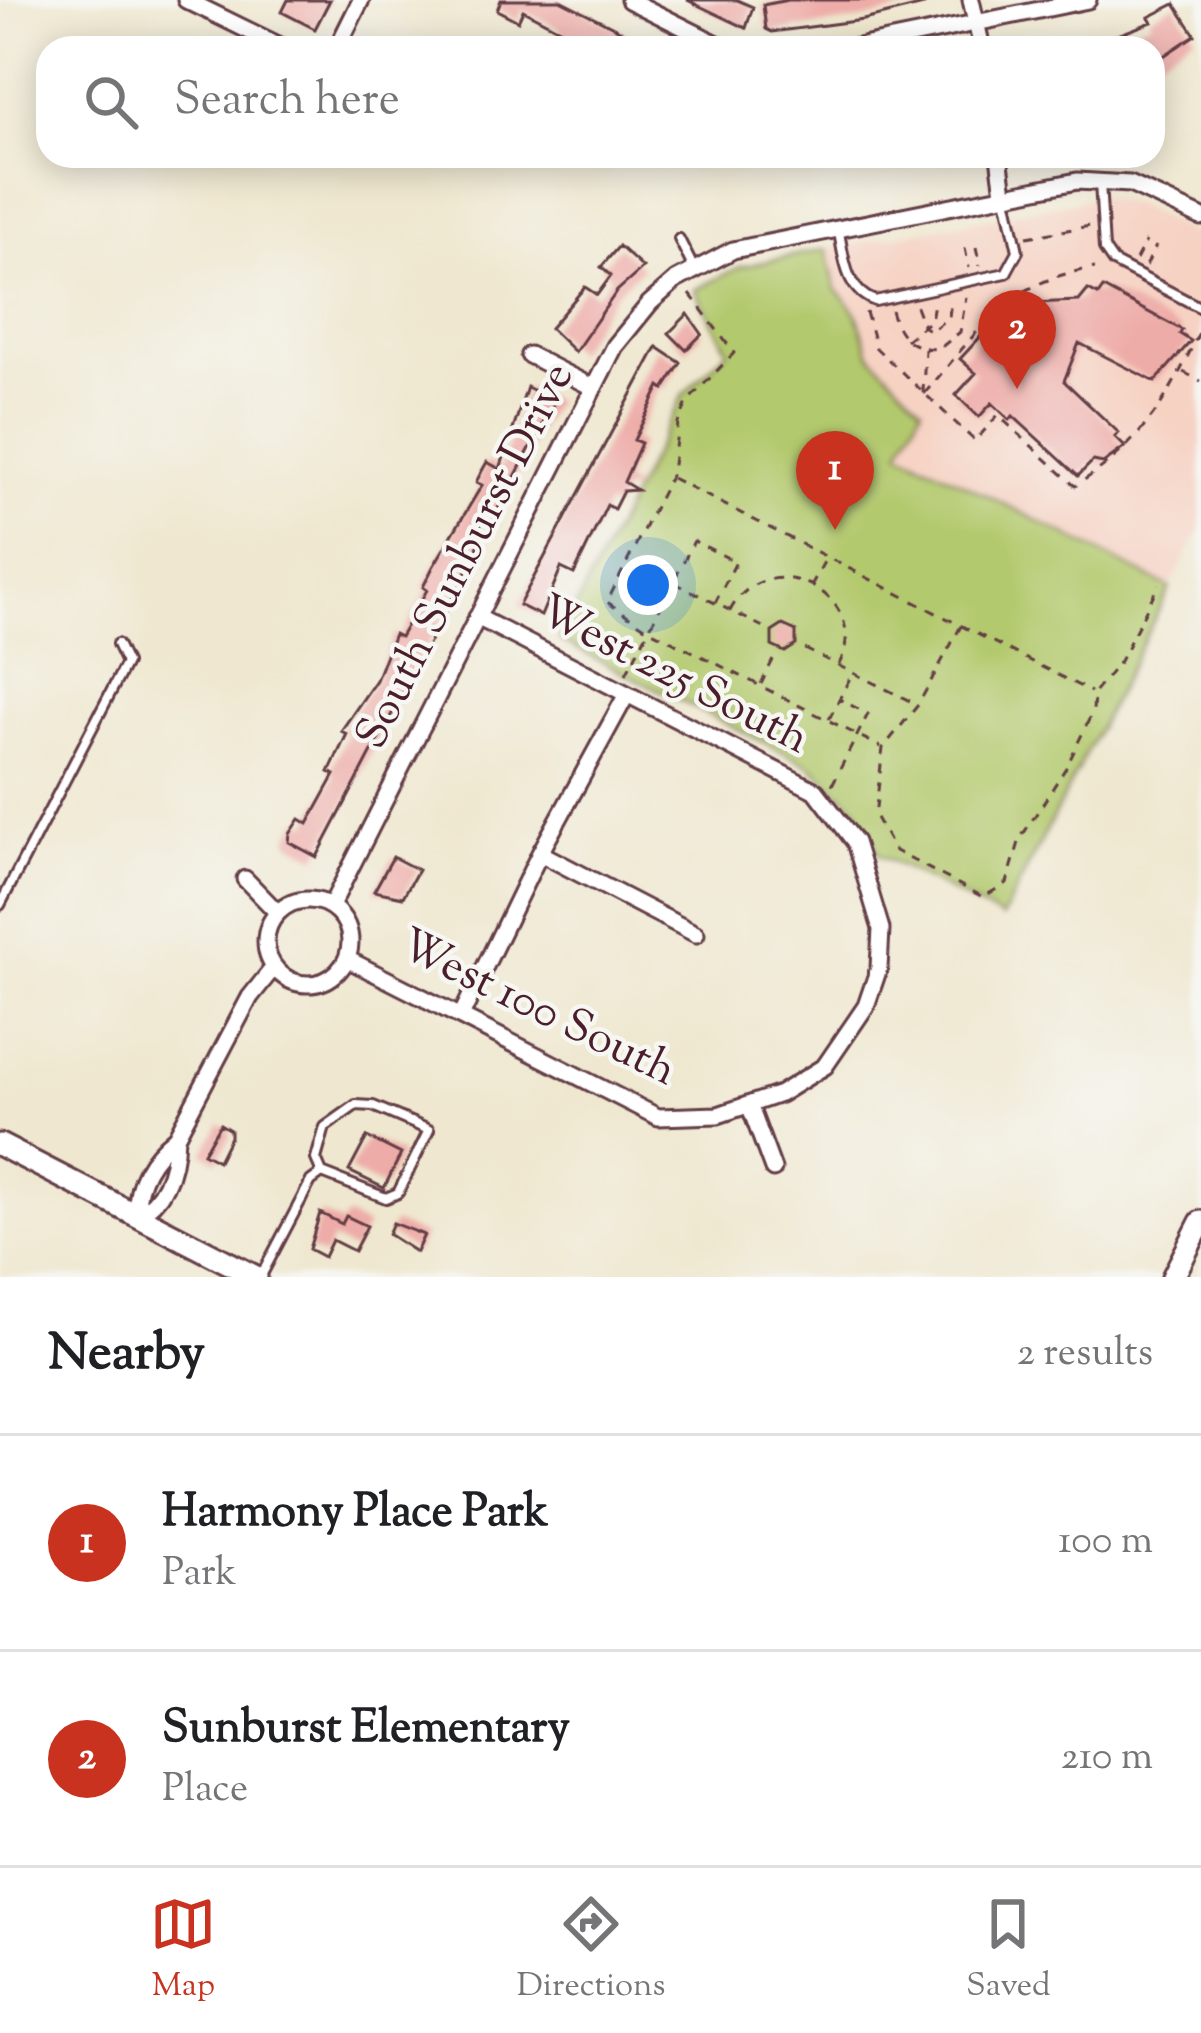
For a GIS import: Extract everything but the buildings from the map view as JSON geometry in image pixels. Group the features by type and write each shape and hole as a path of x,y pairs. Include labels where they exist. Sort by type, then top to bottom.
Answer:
{"main road":[{"path":"0,1145 258,1277"},
{"path":"1173,1277 1201,1222"}],"street":[{"path":"186,0 260,36"},
{"path":"343,36 361,0"},
{"path":"629,0 701,36"},
{"path":"971,0 980,36"},
{"path":"916,36 1088,0"},
{"path":"1001,168 1004,193"},
{"path":"1100,180 1130,184 1201,217"},
{"name":"South Sunburst Drive","path":"331,906 615,346 650,302 697,267 757,242 1004,193 1100,180"},
{"path":"529,356 593,388"},
{"name":"West 225 South","path":"477,617 816,791 855,842 881,929 879,968 866,1006 825,1066 750,1107"},
{"path":"463,1015 539,853 627,694"},
{"path":"539,853 696,934"},
{"path":"245,879 277,912"},
{"path":"303,899 331,906 347,924 347,959 327,980 298,983 274,967 266,933 277,912 303,899"},
{"name":"West 100 South","path":"347,959 646,1113 698,1116 750,1107"},
{"path":"136,1215 136,1196 156,1153 176,1137 250,998 274,967"},
{"path":"750,1107 773,1169"}],"lane":[{"path":"1100,180 1104,249 1113,262 1201,308"},
{"path":"838,225 850,283 861,296 875,302 1006,273 1018,250 1004,193"},
{"path":"679,239 697,267"},
{"path":"0,905 125,663 118,644"},
{"path":"356,1105 389,1112 429,1130 398,1193 386,1198 322,1173 316,1160 325,1127 356,1105"},
{"path":"258,1277 311,1181 322,1173"}],"path":[{"path":"1027,237 1090,226"},
{"path":"1136,260 1146,241"},
{"path":"1146,266 1156,246"},
{"path":"976,247 981,267"},
{"path":"965,248 970,269"},
{"path":"923,395 1015,294 1059,273 1095,268"},
{"path":"1009,290 1015,294"},
{"path":"690,294 734,352 688,401 678,423 677,459 670,477 608,602 649,629 883,748"},
{"path":"891,310 906,340 925,349 952,341 960,332 966,297"},
{"path":"922,324 939,329 949,317 950,300"},
{"path":"906,340 936,313 934,303"},
{"path":"916,306 922,324"},
{"path":"866,312 877,348 975,441 998,415 1075,486 1130,447 1181,371 1201,328"},
{"path":"960,332 969,341"},
{"path":"952,341 958,355"},
{"path":"923,395 925,349"},
{"path":"1181,371 1201,381"},
{"path":"670,477 1094,693"},
{"path":"625,675 694,541 736,562 715,603"},
{"path":"812,585 826,557"},
{"path":"730,610 758,582 781,576 812,585 837,606 844,622 846,642 838,666"},
{"path":"673,582 763,627"},
{"path":"962,626 918,705 883,748 875,816 895,851 983,897 1007,883 1021,839 1067,766 1093,711 1094,693 1120,661 1159,584"},
{"path":"806,650 918,705"},
{"path":"760,686 773,660"},
{"path":"828,720 853,673"},
{"path":"831,786 868,714 839,699"}],"shaded area":[{"path":"1100,197 1134,204 1201,238 1201,527 1170,588 900,451 922,407 870,354 856,313 836,289 826,249"}],"green space":[{"path":"826,249 836,289 856,312 870,354 922,407 900,451 1170,588 1002,918 879,855 858,809 811,766 559,640 683,395 728,350 695,290 740,267"}],"place":[{"name":"Sunburst Elementary","path":"1017,389"},
{"name":"Harmony Place Park","path":"835,530"}]}
